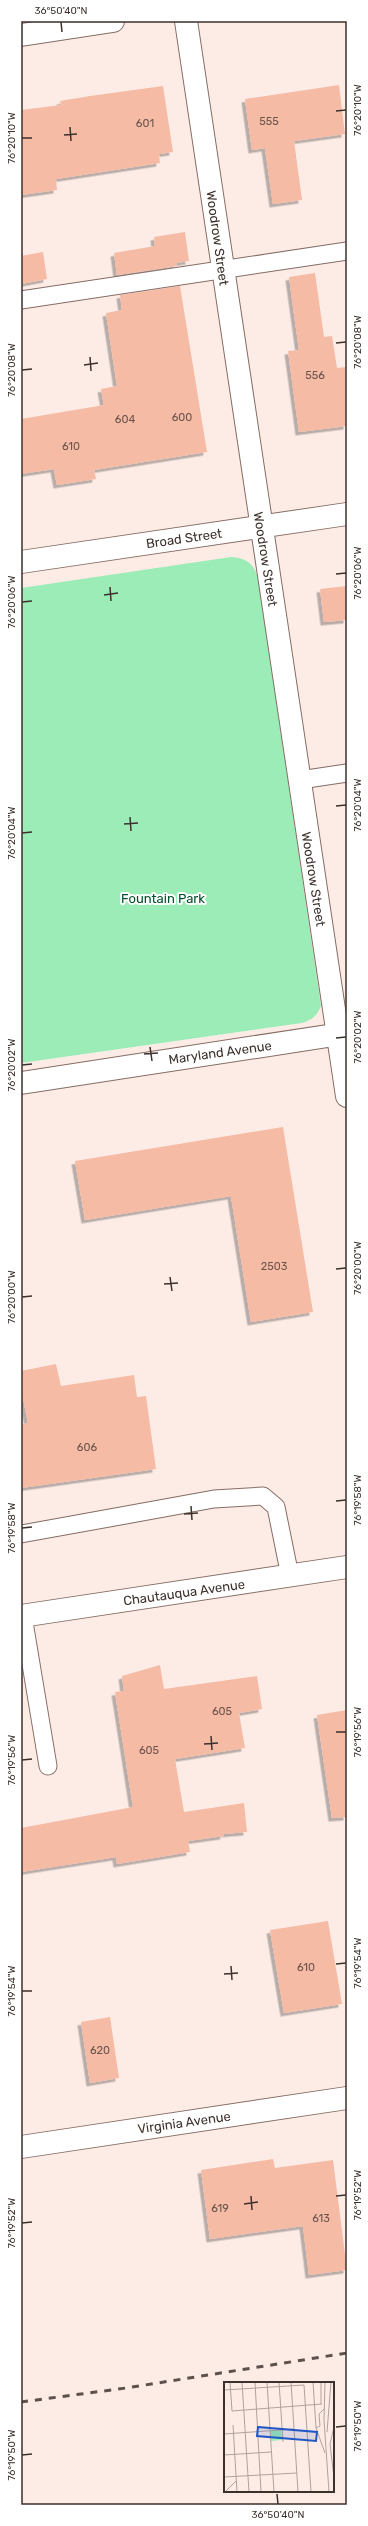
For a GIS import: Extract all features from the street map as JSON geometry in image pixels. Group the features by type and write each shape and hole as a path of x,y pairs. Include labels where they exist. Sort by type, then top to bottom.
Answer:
{"street":[{"path":"21,35 113,21"},
{"name":"Woodrow Street","path":"186,21 261,527 300,780 342,1034 347,1096"},
{"name":"Broad Street","path":"21,562 347,514"},
{"name":"Maryland Avenue","path":"21,1083 342,1034"},
{"name":"Chautauqua Avenue","path":"22,1616 347,1567"},
{"name":"Virginia Avenue","path":"21,2147 347,2098"}],"lane":[{"path":"21,300 347,251"},
{"path":"300,780 347,773"},
{"path":"21,1534 214,1499 263,1496 276,1507 290,1576"},
{"path":"22,1616 48,1766"}],"green space":[{"name":"Fountain Park","path":"231,557 248,562 254,568 258,577 321,1006 314,1017 302,1023 21,1063 21,588"}],"building":[{"path":"339,85 345,134 294,141 302,200 273,204 265,148 252,150 245,99"},
{"path":"163,86 173,152 159,154 160,163 56,179 57,190 21,195 21,110 61,105 60,101"},
{"path":"185,232 189,261 176,263 177,266 117,275 114,253 155,246 154,237"},
{"path":"43,252 47,279 21,284 21,256"},
{"path":"315,273 324,337 332,336 337,368 347,367 347,426 299,432 288,351 299,350 289,277"},
{"path":"180,286 207,452 94,470 96,479 57,485 54,469 21,474 21,419 104,405 101,389 117,386 106,313 122,310 120,295"},
{"path":"347,586 347,620 324,622 320,589"},
{"path":"283,1127 313,1312 251,1322 231,1196 85,1220 75,1161"},
{"path":"56,1364 61,1386 134,1375 137,1397 146,1396 156,1469 21,1488 21,1424 28,1423 21,1388 21,1371"},
{"path":"160,1665 164,1689 257,1676 262,1709 239,1713 245,1748 175,1759 184,1812 244,1803 247,1832 223,1834 224,1836 188,1841 190,1852 117,1864 116,1857 21,1872 21,1828 133,1807 115,1692 124,1691 122,1676"},
{"path":"347,1710 347,1817 332,1818 317,1715"},
{"path":"328,1921 342,2004 284,2013 270,1930"},
{"path":"110,2017 119,2078 90,2083 81,2022"},
{"path":"273,2159 275,2168 333,2160 347,2270 309,2275 303,2226 210,2239 201,2170"}],"railway":[{"path":"21,2402 126,2388 347,2353"}]}
